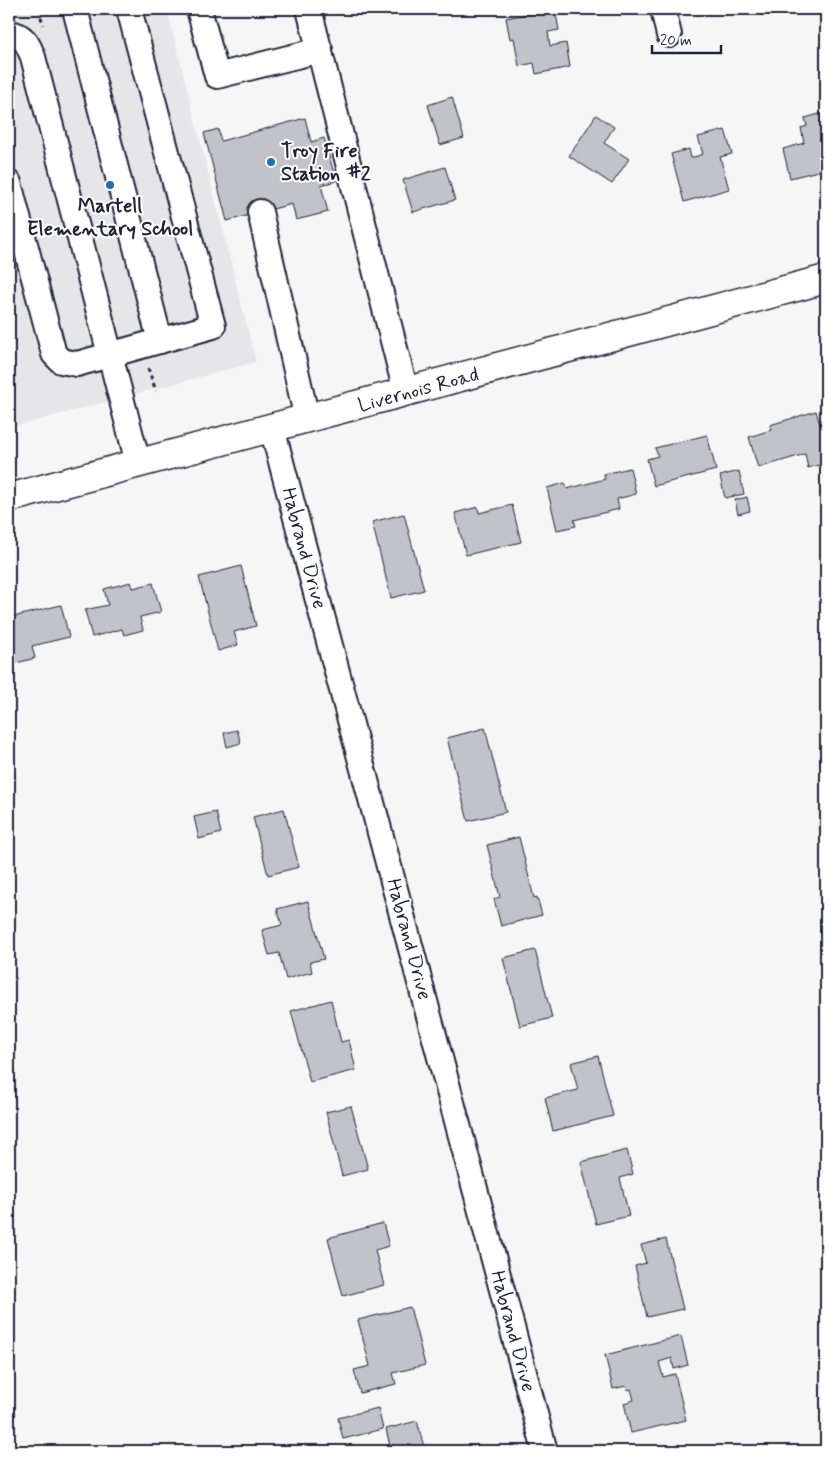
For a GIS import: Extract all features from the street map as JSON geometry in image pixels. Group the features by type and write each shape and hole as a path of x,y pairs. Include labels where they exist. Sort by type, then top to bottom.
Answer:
{"main road":[{"name":"Livernois Road","path":"9,498 826,279"}],"street":[{"path":"75,9 160,341"},
{"path":"9,183 54,354 61,361 76,364 213,326 129,9"},
{"path":"199,9 217,76 320,50"},
{"path":"309,9 406,392"},
{"path":"663,9 669,35"},
{"path":"9,33 17,34 27,42 34,57 138,464"},
{"path":"260,212 307,419"},
{"name":"Habrand Drive","path":"272,428 546,1451"}],"path":[{"path":"145,360 156,391"}],"shaded area":[{"name":"Martell Elementary School","path":"9,9 167,9 256,362 9,428"}],"building":[{"path":"173,9 186,9 186,10 174,14"},
{"path":"555,9 559,30 548,32 550,46 566,43 570,67 536,74 534,63 519,66 514,38 510,39 506,18"},
{"path":"452,97 464,138 440,145 428,105"},
{"path":"823,113 826,121 826,169 790,178 783,149 804,143 801,128 807,126 805,118"},
{"path":"596,115 614,127 604,143 629,159 612,184 569,156"},
{"name":"Troy Fire Station #2","path":"305,118 311,142 324,138 336,181 321,185 328,212 296,220 292,204 227,221 204,133 218,129 221,141"},
{"path":"725,130 732,154 720,157 729,189 684,202 671,154 689,149 691,158 703,154 698,137"},
{"path":"445,167 455,200 413,212 403,180"},
{"path":"816,411 826,445 826,463 808,468 805,454 758,468 749,437 771,430 770,425"},
{"path":"707,435 716,470 654,486 647,459 658,456 655,448"},
{"path":"630,468 636,494 617,499 619,509 574,520 576,526 557,530 547,488 565,483 567,489 605,479 604,474"},
{"path":"739,471 744,494 725,498 720,476"},
{"path":"747,497 750,511 738,514 735,500"},
{"path":"512,505 521,542 466,555 455,513 478,507 479,513"},
{"path":"404,514 424,590 391,598 372,522"},
{"path":"241,566 256,626 234,632 238,645 218,651 199,577"},
{"path":"131,582 133,588 153,583 161,612 140,617 143,630 124,635 122,629 92,637 85,610 108,605 104,589"},
{"path":"61,605 69,637 32,646 35,658 9,665 9,618"},
{"path":"485,728 506,812 468,821 447,738"},
{"path":"237,730 241,743 227,747 224,733"},
{"path":"284,809 299,867 268,875 253,817"},
{"path":"216,812 221,833 199,839 194,817"},
{"path":"519,837 534,898 537,897 542,915 501,926 494,899 500,897 487,845"},
{"path":"308,901 324,959 310,962 312,972 286,979 279,953 269,955 262,930 282,925 277,909"},
{"path":"535,950 552,1018 520,1026 503,958"},
{"path":"331,1000 341,1042 349,1040 356,1070 310,1082 291,1011"},
{"path":"598,1056 613,1116 553,1131 545,1098 578,1090 571,1063"},
{"path":"351,1106 368,1169 342,1176 326,1112"},
{"path":"627,1150 633,1174 620,1178 629,1216 596,1224 581,1162"},
{"path":"383,1223 389,1246 375,1250 384,1285 343,1296 328,1238"},
{"path":"666,1239 683,1309 647,1317 635,1266 646,1263 641,1245"},
{"path":"410,1307 425,1365 393,1373 396,1384 360,1393 354,1370 370,1366 358,1320"},
{"path":"681,1336 688,1365 674,1369 672,1358 659,1362 663,1377 675,1374 686,1420 631,1433 624,1403 634,1400 631,1389 627,1390 626,1386 613,1389 605,1355"},
{"path":"378,1408 383,1429 343,1439 338,1418"},
{"path":"417,1421 425,1451 368,1451 390,1446 386,1429"}],"place":[{"name":"Troy Fire Station #2","path":"271,162"},
{"name":"Martell Elementary School","path":"110,185"}]}
